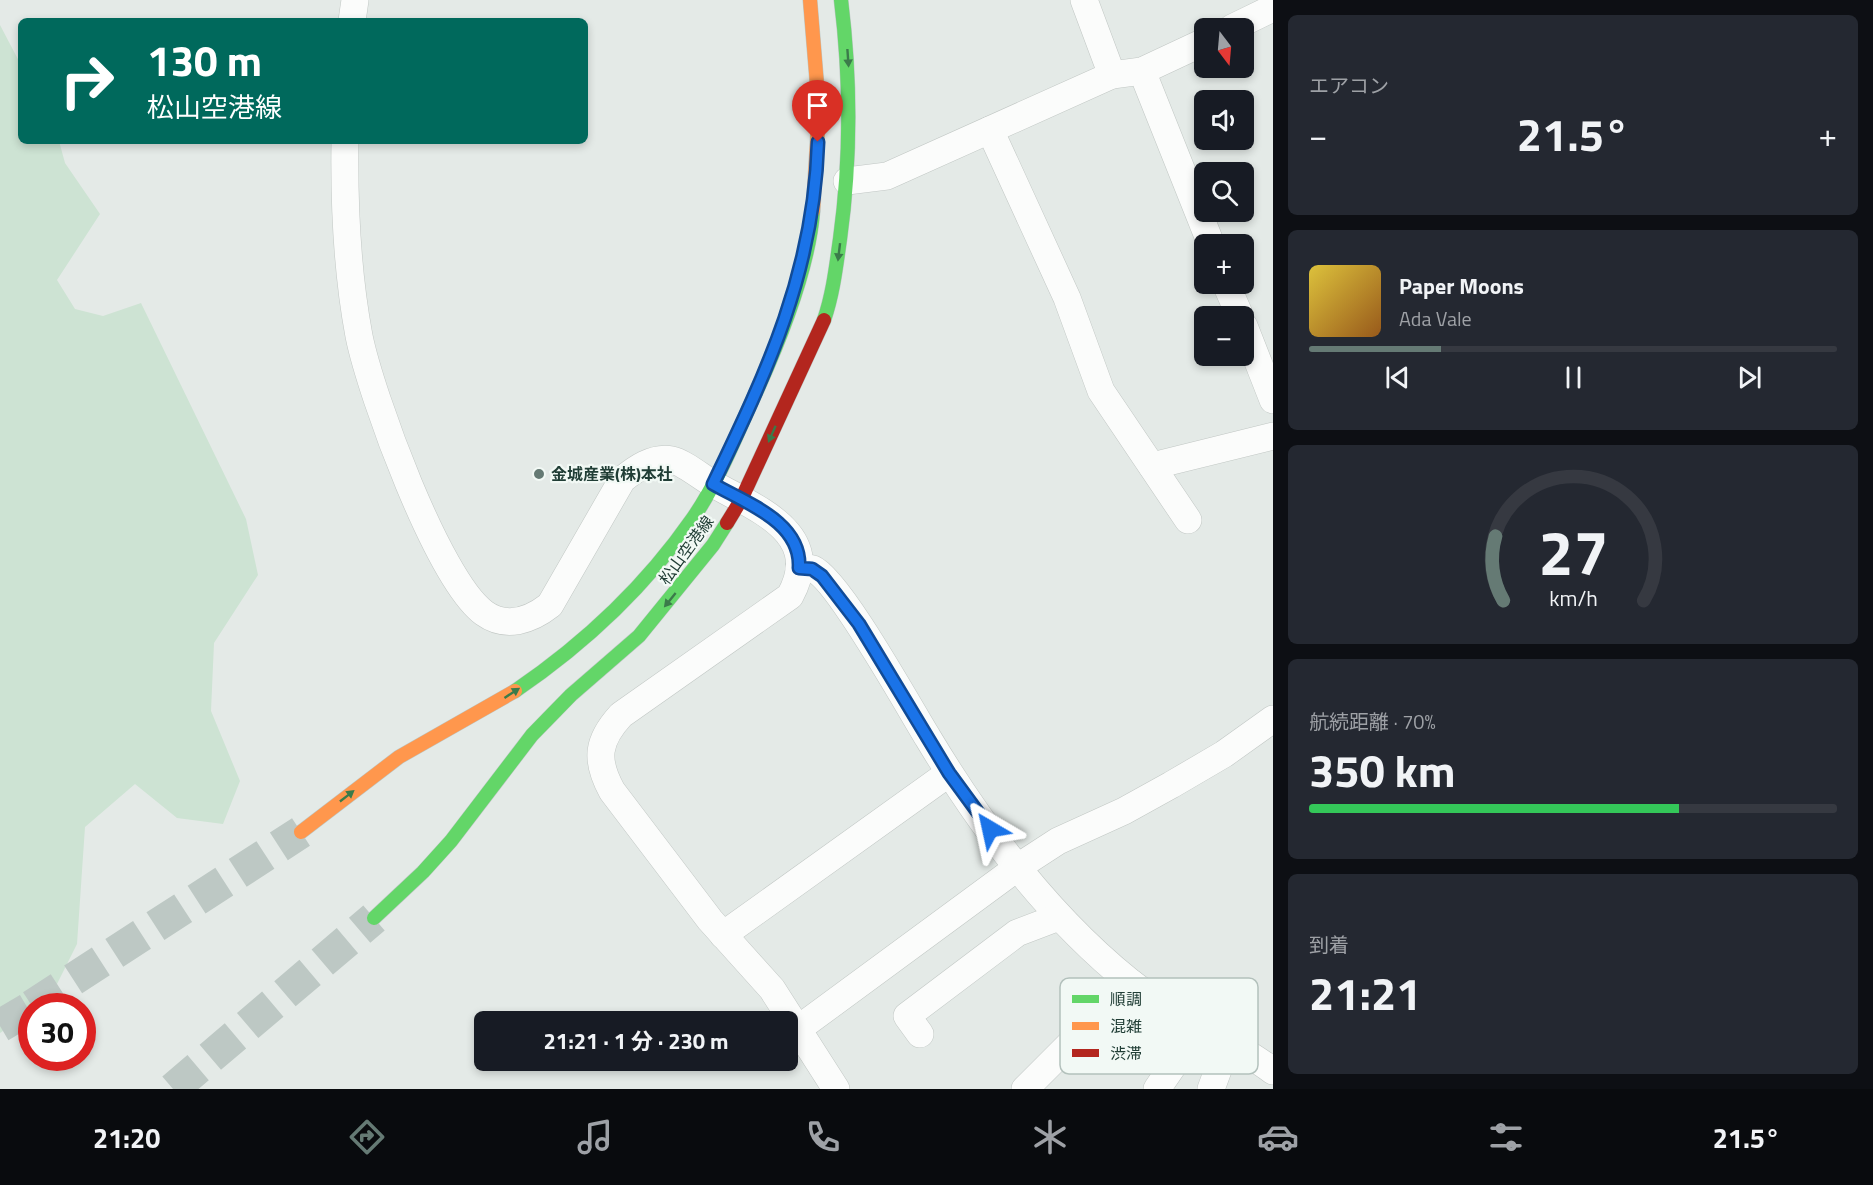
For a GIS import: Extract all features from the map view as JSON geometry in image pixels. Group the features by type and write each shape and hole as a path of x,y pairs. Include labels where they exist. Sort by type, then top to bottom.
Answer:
{"main road":[{"name":"松山空港線","path":"301,832 399,757 508,696 591,635 622,605 671,548 713,484 776,348 793,301 812,220 819,109 810,0"},
{"name":"松山空港線","path":"374,918 403,892 451,842 532,735 571,695 639,636 713,545 741,500 818,336 831,300 847,181 850,139 848,55 841,0"}],"street":[{"path":"352,18 355,0"},
{"path":"1084,0 1112,75"},
{"path":"1252,18 1273,8"},
{"path":"847,181 887,177 1112,75 1142,71 1194,47"},
{"path":"1142,71 1207,234"},
{"path":"990,130 1067,298 1101,391 1188,520"},
{"path":"345,144 348,260 360,337 371,383 419,506 453,575 465,595 478,608 485,614 503,621 522,621 537,615 550,605 622,480 638,466 672,460 741,500 763,510 787,530 800,559 799,581 790,596 621,715 606,730 601,750 601,772 612,791 723,935 772,989 786,1011"},
{"path":"1254,352 1273,400"},
{"path":"1152,466 1273,436"},
{"path":"799,568 812,569 822,576 859,624 949,773 1018,867 1059,917 1126,978"},
{"path":"837,1089 798,1029 1018,867 1058,841 1124,811 1171,785 1224,754 1273,719"},
{"path":"723,935 949,773"},
{"path":"920,1034 907,1016 1017,933 1059,917"},
{"path":"1025,1089 1060,1054"},
{"path":"1258,1062 1273,1071"},
{"path":"1157,1089 1167,1074"},
{"path":"1211,1089 1217,1074"}],"green space":[{"path":"0,25 18,59 18,144 60,144 65,163 100,214 57,280 75,309 103,316 141,303 246,519 258,575 214,643 211,711 240,781 223,824 177,818 135,784 85,827 77,944 52,993 18,993 18,1021 0,1033"}],"tunnel":[{"path":"52,993 301,832"},
{"path":"173,1089 374,918"},
{"path":"0,1026 18,1015"}],"traffic: fast":[{"path":"824,320 832,290 840,239 848,150 847,60 841,0"},
{"path":"515,691 565,654 612,613 655,568 703,503 767,368 793,301 806,255 813,211"},
{"path":"374,918 423,872 451,841 532,735 571,695 639,636 713,545 727,523"}],"traffic: slow":[{"path":"810,0 819,109 813,211"},
{"path":"301,832 399,757 515,691"}],"traffic: jam":[{"path":"727,523 741,500 824,320"}],"place":[{"name":"金城産業(株)本社","path":"539,474"}],"route":[{"path":"818,142 812,220 793,301 760,387 713,484 763,510 787,530 800,559 799,568 812,569 822,576 859,624 949,773 990,829"}]}
